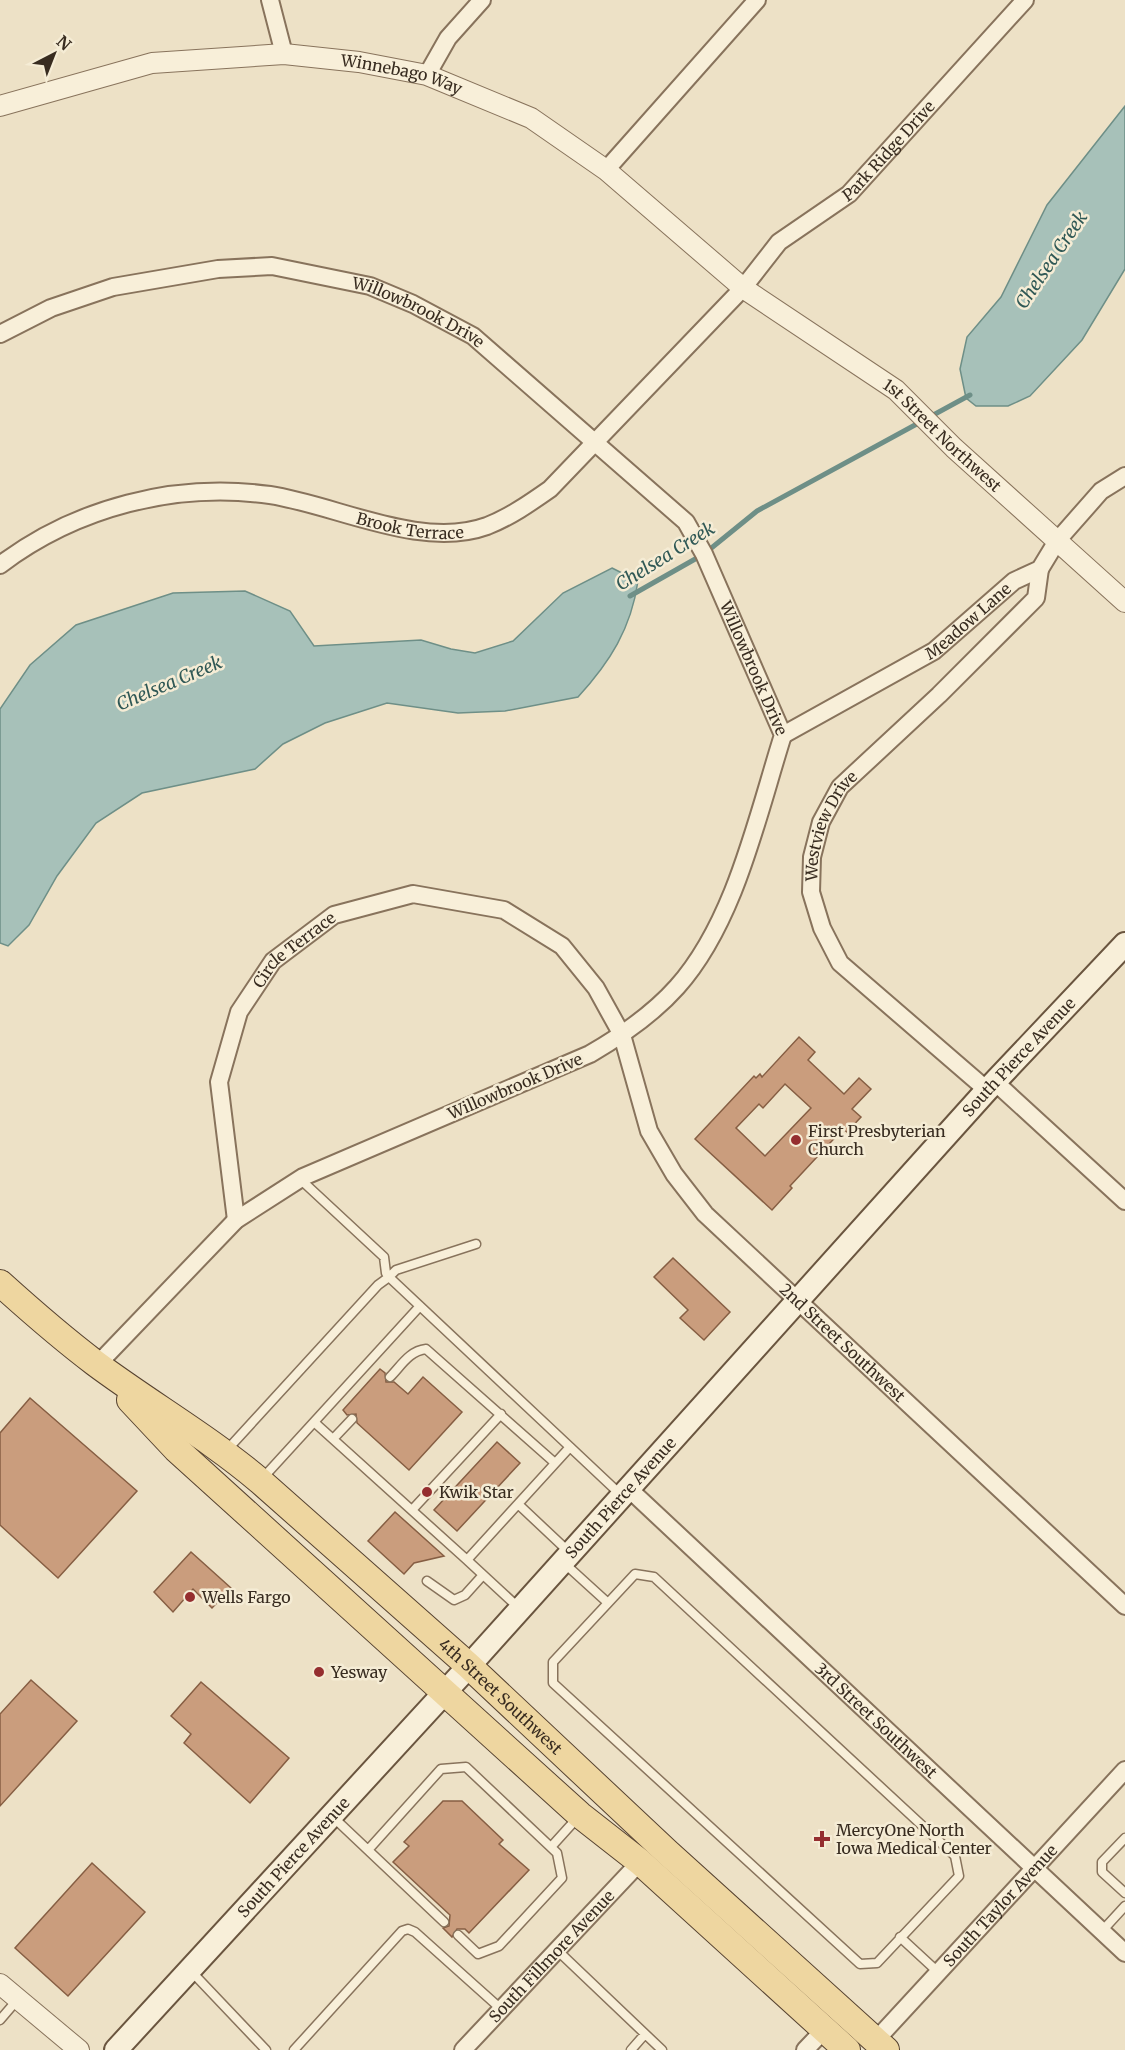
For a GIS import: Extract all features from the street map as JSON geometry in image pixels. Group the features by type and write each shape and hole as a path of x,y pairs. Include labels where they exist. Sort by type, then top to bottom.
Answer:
{"main road":[{"name":"South Pierce Avenue","path":"116,2050 446,1692 991,1086 1125,944"},
{"name":"4th Street Southwest","path":"0,1283 57,1334 97,1365 225,1451 260,1481 469,1666 667,1852 881,2045"},
{"name":"4th Street Southwest","path":"97,1365 176,1449 580,1815 640,1862 847,2050"}],"street":[{"path":"270,0 284,54"},
{"path":"427,75 448,38 482,0"},
{"path":"606,170 757,0"},
{"name":"Park Ridge Drive","path":"743,288 778,242 849,194 1026,0"},
{"name":"Winnebago Way","path":"0,106 152,63 284,54 359,62 427,75 531,118 606,170 743,288"},
{"name":"Willowbrook Drive","path":"0,333 51,308 112,287 218,269 272,266 291,269 370,286 413,304 473,336 686,522 704,554 783,735 744,859 714,933 677,987 622,1035 590,1054 300,1179 236,1220 97,1365"},
{"name":"1st Street Northwest","path":"743,288 896,390 954,448 1125,602"},
{"name":"Brook Terrace","path":"0,565 59,530 108,508 156,495 210,492 270,495 407,528 452,532 486,526 520,510 550,489 743,288"},
{"path":"1040,569 1057,541 1101,491 1125,476"},
{"name":"Meadow Lane","path":"783,735 934,651 1014,581 1040,569"},
{"name":"Westview Drive","path":"1040,569 1036,598 939,695 840,787 821,822 812,857 811,892 822,928 840,963 991,1086 1125,1201"},
{"name":"Circle Terrace","path":"236,1220 219,1082 240,1012 273,961 334,915 412,894 504,910 562,946 596,988 622,1035"},
{"name":"2nd Street Southwest","path":"622,1035 649,1131 674,1174 705,1214 799,1299 1125,1606"},
{"name":"3rd Street Southwest","path":"625,1492 1037,1868 1125,1953"},
{"name":"South Taylor Avenue","path":"881,2045 939,1973 1125,1770"},
{"name":"South Fillmore Avenue","path":"463,2050 640,1862"},
{"path":"0,1984 79,2050"},
{"path":"805,2050 824,2030"}],"lane":[{"path":"300,1179 384,1257 386,1273 389,1277 570,1447 625,1492"},
{"path":"225,1451 378,1286 396,1270 476,1244"},
{"path":"260,1481 420,1306"},
{"path":"390,1377 417,1350 426,1349 555,1463"},
{"path":"412,1510 501,1414"},
{"path":"333,1439 352,1419"},
{"path":"314,1422 519,1609"},
{"path":"467,1560 570,1447"},
{"path":"518,1504 608,1603"},
{"path":"635,1574 654,1577 956,1856 958,1876 877,1963 860,1964 553,1683 553,1662 608,1603 635,1574"},
{"path":"427,1581 454,1600 465,1595 483,1575"},
{"path":"368,1850 441,1769 466,1767 557,1853 562,1878 499,1946 478,1954 458,1935"},
{"path":"551,1847 580,1815"},
{"path":"332,1816 444,1922"},
{"path":"1125,1838 1102,1862 1102,1872 1125,1893"},
{"path":"1102,1930 1125,1906"},
{"path":"294,2050 402,1931 408,1929 415,1932 501,2009"},
{"path":"900,1938 939,1973"},
{"path":"557,1950 662,2050"},
{"path":"190,1970 266,2050"},
{"path":"0,2019 18,1999"},
{"path":"631,2050 645,2034"}],"water":[{"path":"1125,106 1125,269 1082,340 1030,396 1008,406 976,406 966,398 960,369 967,337 1001,297 1047,205"},
{"path":"612,568 638,581 635,598 624,630 609,658 578,697 505,711 458,713 387,703 325,723 283,744 255,769 142,793 96,823 57,876 29,925 8,946 0,943 0,709 30,665 76,625 173,593 245,591 290,611 314,646 421,640 475,653 513,641 563,593"}],"building":[{"path":"799,1037 815,1052 808,1060 844,1094 859,1078 871,1089 852,1109 861,1117 847,1132 843,1129 790,1186 792,1188 772,1210 695,1139 754,1076 756,1078 760,1074 762,1077","holes":["785,1084 811,1108 765,1156 736,1128 759,1104 763,1108"]},
{"path":"673,1258 730,1312 704,1340 680,1318 688,1310 654,1277"},
{"path":"380,1369 385,1373 386,1382 394,1382 408,1394 423,1377 462,1412 409,1470 357,1423 356,1414 347,1415 343,1410"},
{"path":"30,1398 137,1491 58,1578 0,1525 0,1433"},
{"path":"497,1442 520,1463 457,1531 434,1510"},
{"path":"395,1512 444,1556 414,1563 404,1574 368,1541"},
{"path":"191,1552 231,1588 212,1608 193,1589 173,1612 154,1592"},
{"path":"31,1680 77,1721 0,1806 0,1714"},
{"path":"201,1682 289,1758 250,1803 184,1743 191,1734 171,1716"},
{"path":"443,1801 462,1801 503,1840 499,1844 529,1870 469,1933 465,1929 457,1929 452,1937 443,1928 449,1926 450,1915 393,1862 409,1846 404,1842"},
{"path":"92,1863 145,1912 68,1996 15,1948"}],"waterway":[{"name":"Chelsea Creek","path":"630,596 704,554 757,511 970,395"}],"place":[{"name":"First Presbyterian Church","path":"796,1140"},
{"name":"Kwik Star","path":"427,1492"},
{"name":"Wells Fargo","path":"190,1597"},
{"name":"Yesway","path":"319,1672"},
{"name":"MercyOne North Iowa Medical Center","path":"822,1839"}]}
